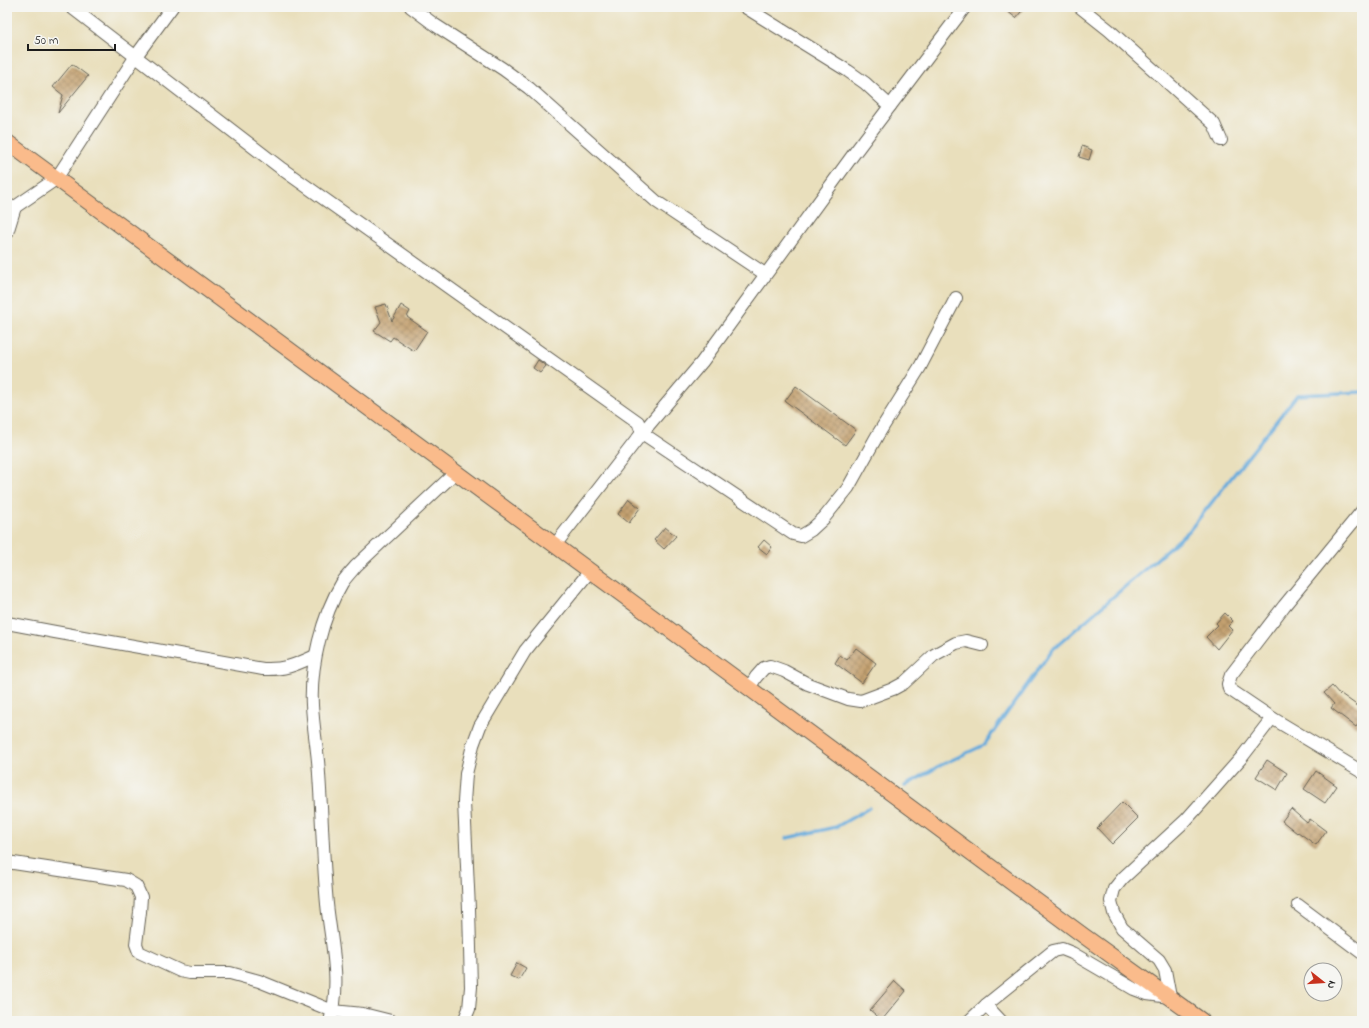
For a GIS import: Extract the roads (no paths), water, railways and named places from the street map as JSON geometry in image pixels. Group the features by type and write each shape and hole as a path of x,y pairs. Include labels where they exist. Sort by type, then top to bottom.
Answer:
{"main road":[{"path":"7,142 1084,936 1202,1021"}],"street":[{"path":"71,7 282,169 638,422 642,433 793,534 802,536 811,530 824,518 848,488 873,442 920,367 956,298"},
{"path":"7,233 11,209 56,179 136,56 172,7"},
{"path":"411,7 435,25 503,69 529,88 657,202 765,274"},
{"path":"745,7 848,71 865,83 890,106"},
{"path":"555,545 642,433 702,362 765,274 965,7"},
{"path":"1080,7 1109,30 1214,124 1221,140"},
{"path":"332,1016 335,969 327,904 318,764 312,703 315,656 320,635 342,582 356,566 456,472"},
{"path":"1362,511 1284,606 1231,675 1228,684 1229,689 1272,718 1362,772"},
{"path":"464,1021 469,1009 471,987 464,802 466,774 473,745 480,726 525,651 590,571"},
{"path":"7,623 263,669 278,669 292,666 315,656"},
{"path":"749,688 764,668 770,666 784,671 808,684 848,699 861,701 893,689 904,683 934,654 956,643 966,641 982,645"},
{"path":"969,1021 986,1005 1053,951 1062,949 1072,953 1134,989 1147,994 1170,997 1165,970 1159,960 1122,928 1114,913 1111,901 1114,889 1133,869 1186,820 1242,757 1272,718"},
{"path":"7,862 126,880 136,886 141,897 136,944 139,952 180,971 190,973 230,973 259,981 332,1016 363,1014 390,1021"},
{"path":"1298,905 1362,953"},
{"path":"986,1005 1001,1021"}],"waterway":[{"path":"905,786 939,766 984,745 1052,650 1189,531 1297,395 1362,392"},
{"path":"787,838 836,827 869,808"}]}
